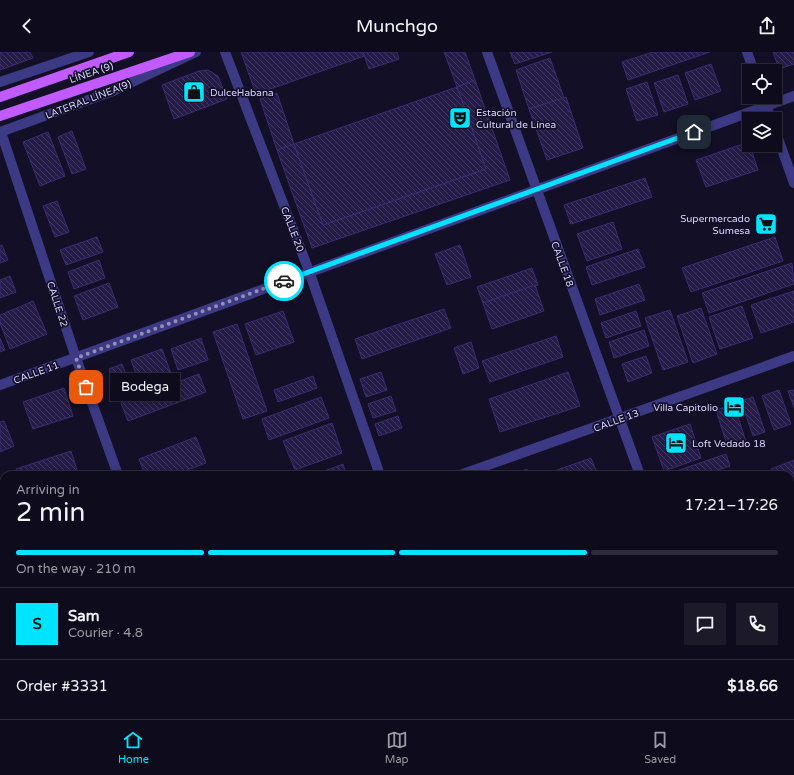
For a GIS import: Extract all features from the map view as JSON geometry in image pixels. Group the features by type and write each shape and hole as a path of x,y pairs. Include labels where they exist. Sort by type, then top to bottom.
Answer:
{"main road":[{"name":"LÍNEA (9)","path":"0,97 129,52"},
{"name":"LÍNEA (9)","path":"0,116 190,52"}],"street":[{"path":"0,82 89,52"},
{"name":"LATERAL LÍNEA(9)","path":"0,132 113,91 196,52"},
{"name":"CALLE 20","path":"225,52 309,271 379,471"},
{"name":"CALLE 18","path":"487,52 536,190 621,418 639,471"},
{"path":"747,52 751,64"},
{"name":"CALLE 11","path":"782,98 794,96"},
{"name":"CALLE 11","path":"0,385 309,271 536,190 757,104"},
{"name":"CALLE 22","path":"0,132 76,358 117,471"},
{"path":"782,150 794,183"},
{"name":"CALLE 13","path":"471,471 794,356"}],"building":[{"path":"0,52 30,52 33,58 0,70"},
{"path":"241,52 376,52 256,94"},
{"path":"363,52 397,52 399,59 369,69"},
{"path":"444,52 465,52 475,80 457,87"},
{"path":"510,52 552,52 515,64"},
{"path":"653,52 710,52 628,80 622,62"},
{"path":"773,52 794,52 794,64 782,68 782,64 777,64"},
{"path":"550,58 564,98 529,109 516,70"},
{"path":"711,64 721,91 695,100 685,73"},
{"name":"DulceHabana","path":"208,70 218,76 227,99 174,119 162,85 199,71"},
{"path":"678,75 688,104 664,112 654,83"},
{"path":"475,80 510,180 312,248 277,150 294,144 323,225 486,169 457,87"},
{"path":"647,82 658,115 637,121 626,89"},
{"path":"457,87 486,169 323,225 294,144"},
{"path":"277,93 294,144 277,150 260,99"},
{"path":"566,97 583,148 547,160 529,109"},
{"path":"72,131 86,169 72,174 58,137"},
{"path":"48,132 65,176 40,186 23,142"},
{"path":"742,144 742,152 752,152 758,170 706,187 696,160"},
{"path":"645,178 652,197 571,224 564,205"},
{"path":"57,201 69,232 55,237 43,206"},
{"path":"613,222 622,249 587,261 577,234"},
{"path":"97,237 103,252 66,265 60,250"},
{"path":"775,237 783,261 691,292 682,268"},
{"path":"2,245 8,260 0,263 0,246"},
{"path":"460,245 471,277 447,285 435,254"},
{"path":"638,249 645,267 592,285 586,267"},
{"path":"99,260 105,278 74,289 68,272"},
{"path":"792,263 794,284 709,313 702,293"},
{"path":"532,268 538,285 483,303 477,287"},
{"path":"10,276 16,292 0,298 0,280"},
{"path":"109,283 118,307 83,320 74,296"},
{"path":"639,284 645,300 600,315 595,299"},
{"path":"535,285 544,311 492,329 483,303"},
{"path":"794,291 794,322 761,333 751,305"},
{"path":"33,301 47,334 10,349 0,323 0,315"},
{"path":"742,306 753,338 720,349 709,317"},
{"path":"701,308 717,354 693,363 677,316"},
{"path":"444,309 451,328 362,359 355,339"},
{"path":"670,310 688,362 663,370 645,318"},
{"path":"283,311 294,342 256,355 245,324"},
{"path":"636,311 641,326 606,338 601,323"},
{"path":"237,324 267,411 243,419 213,332"},
{"path":"644,330 649,346 614,358 609,342"},
{"path":"556,336 563,357 490,382 482,361"},
{"path":"0,338 5,350 0,352"},
{"path":"201,338 208,360 178,370 171,349"},
{"path":"471,342 479,368 463,374 454,348"},
{"path":"162,349 173,379 142,390 131,360"},
{"path":"646,356 652,373 628,382 622,364"},
{"path":"122,364 132,390 118,395 109,369"},
{"path":"381,372 387,390 366,397 360,379"},
{"path":"568,372 580,406 500,432 489,399"},
{"path":"199,374 206,392 128,421 121,403"},
{"path":"313,376 317,388 278,402 274,390"},
{"path":"64,388 73,416 33,429 23,402"},
{"path":"779,390 791,424 774,430 762,396"},
{"path":"794,390 794,408 788,391"},
{"path":"391,396 396,411 373,418 368,404"},
{"path":"321,397 329,418 269,440 262,419"},
{"path":"753,397 765,432 753,436 741,401"},
{"path":"734,404 746,442 728,448 716,410"},
{"path":"398,416 402,428 379,436 375,424"},
{"path":"4,421 14,446 0,452 0,422"},
{"path":"332,423 342,453 295,470 283,441"},
{"path":"690,424 701,458 664,471 652,437"},
{"path":"196,437 206,463 185,471 144,471 139,459"},
{"path":"71,451 77,471 17,471 16,469"},
{"path":"726,454 730,466 716,471 677,471"},
{"path":"591,458 596,471 557,471"},
{"path":"794,460 794,471 772,471 771,469"},
{"path":"343,464 346,471 325,471"}],"way so far":[{"path":"86,387 76,358 284,281"}],"place":[{"name":"DulceHabana","path":"194,92"},
{"name":"Estación Cultural de Línea","path":"460,118"},
{"name":"Supermercado Sumesa","path":"766,224"},
{"name":"Bodega","path":"86,387"},
{"name":"Villa Capitolio","path":"734,407"},
{"name":"Loft Vedado 18","path":"676,443"}],"route":[{"path":"284,281 694,132"}]}
